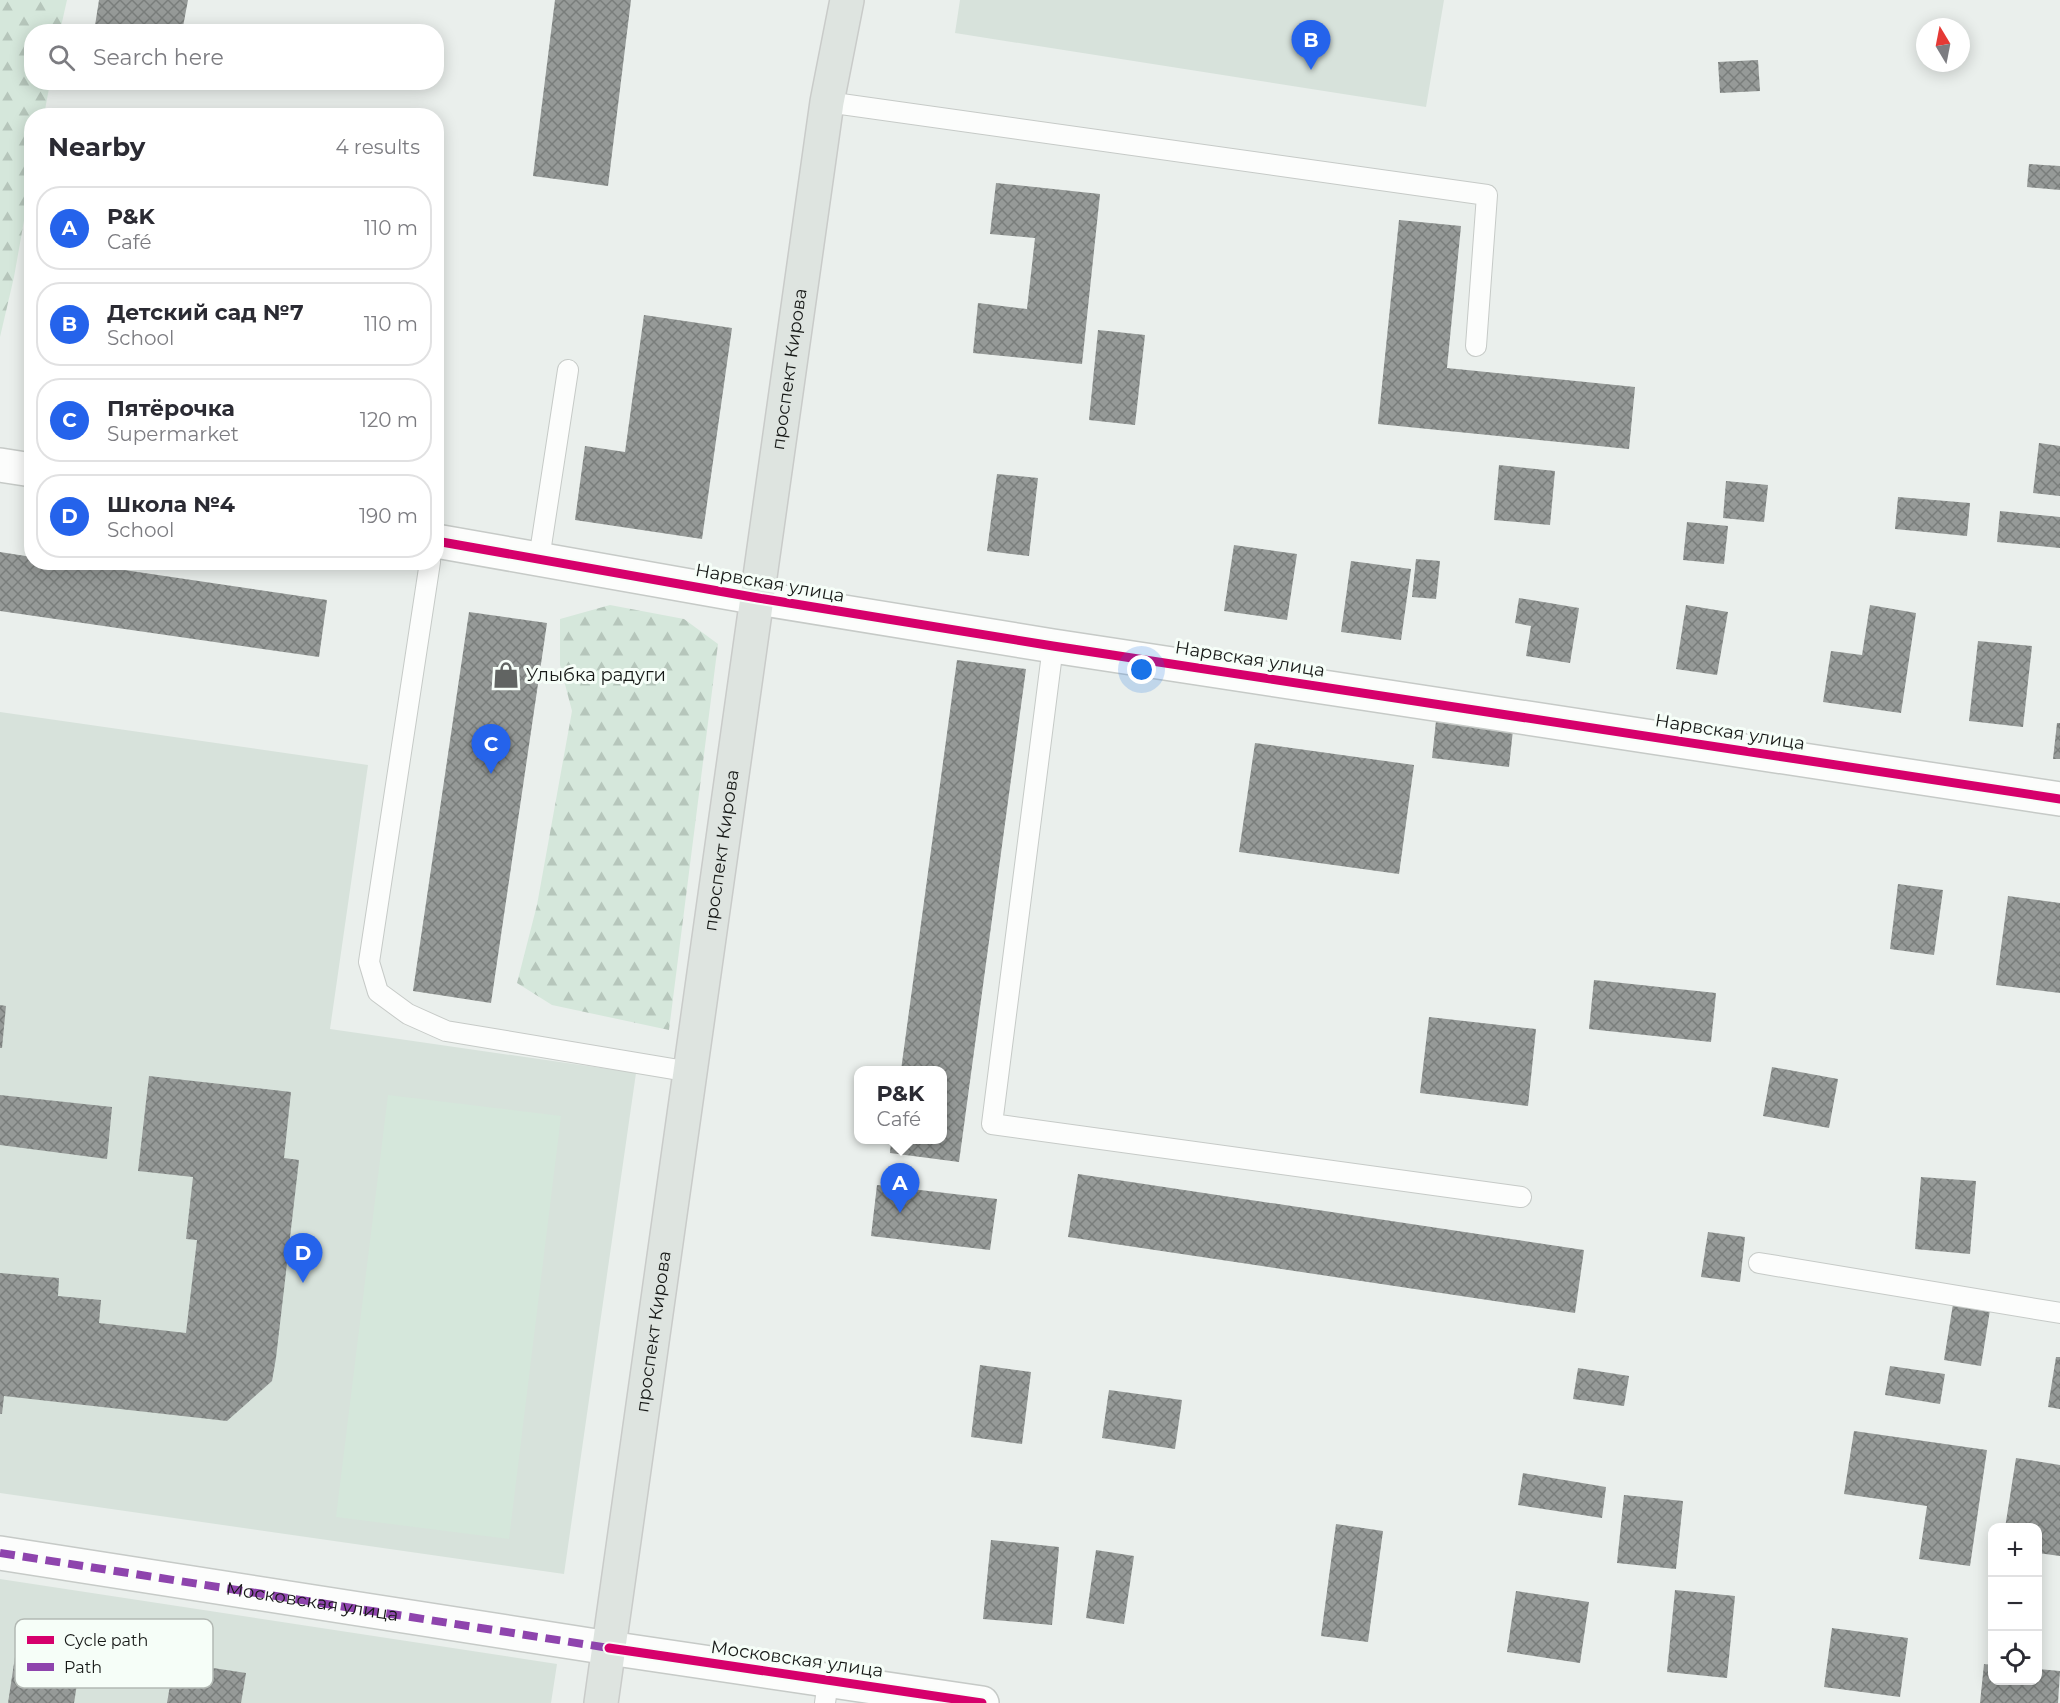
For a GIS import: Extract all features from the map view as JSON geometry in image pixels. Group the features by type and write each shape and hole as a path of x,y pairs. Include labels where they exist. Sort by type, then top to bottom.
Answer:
{"main road":[{"name":"проспект Кирова","path":"600,1703 828,102 847,0"}],"street":[{"path":"0,465 24,469"},
{"name":"Нарвская улица","path":"444,542 758,598 1053,646 2060,799"},
{"name":"Московская улица","path":"0,1553 609,1648 827,1692 982,1703"}],"lane":[{"path":"828,102 1487,195 1476,346"},
{"path":"539,559 568,370"},
{"path":"429,570 369,962 378,992 408,1014 446,1031 691,1072"},
{"path":"1053,646 992,1124 1521,1197"},
{"path":"1759,1263 2060,1313"}],"shaded area":[{"path":"960,0 1444,0 1426,107 955,33"},
{"path":"0,712 368,765 330,1029 636,1073 564,1574 0,1493"},
{"path":"0,1579 557,1664 551,1703 0,1703"}],"green space":[{"path":"0,0 67,0 62,24 24,24 24,90 49,90 45,108 24,108 24,221 0,337"},
{"path":"610,605 684,619 718,644 669,1030 552,1005 517,983 537,905 572,711 560,665 560,619"},
{"path":"388,1095 561,1116 509,1539 336,1517"}],"building":[{"path":"99,0 188,0 184,24 95,24"},
{"path":"555,0 631,0 608,186 533,176"},
{"path":"1758,60 1760,91 1720,93 1718,62"},
{"path":"2029,164 2060,166 2060,190 2027,187"},
{"path":"996,183 1100,194 1082,364 973,353 978,303 1027,309 1035,238 990,234"},
{"path":"1399,220 1461,226 1447,368 1635,387 1629,449 1378,424"},
{"path":"644,315 732,328 702,539 575,520 585,446 625,452"},
{"path":"1098,330 1145,335 1135,425 1089,420"},
{"path":"2039,443 2060,446 2060,496 2033,493"},
{"path":"1499,465 1555,471 1550,525 1494,520"},
{"path":"997,474 1038,478 1029,556 987,551"},
{"path":"1726,481 1768,485 1764,522 1723,518"},
{"path":"1898,497 1970,503 1967,536 1895,529"},
{"path":"2000,511 2060,517 2060,548 1997,542"},
{"path":"1687,522 1728,526 1724,564 1683,560"},
{"path":"1234,545 1297,554 1287,620 1224,611"},
{"path":"0,552 24,556 24,570 124,570 327,600 319,657 0,611"},
{"path":"1416,559 1440,561 1436,599 1412,597"},
{"path":"1351,561 1411,569 1401,640 1341,632"},
{"path":"1519,598 1579,608 1570,663 1526,656 1531,626 1515,623"},
{"path":"1686,605 1728,612 1717,675 1676,669"},
{"path":"1870,605 1916,613 1901,713 1823,702 1831,651 1862,655"},
{"path":"469,612 547,623 491,1003 413,991"},
{"path":"1978,641 2032,646 2023,727 1969,721"},
{"path":"957,660 1026,669 959,1162 890,1153 891,1144 947,1144 947,1066 902,1066"},
{"path":"1436,721 1513,730 1509,767 1432,758"},
{"path":"2057,723 2060,723 2060,759 2053,759"},
{"path":"1255,743 1414,765 1399,874 1239,852"},
{"path":"1898,884 1943,890 1934,955 1890,949"},
{"path":"2008,896 2060,903 2060,993 1996,985"},
{"path":"1594,980 1716,993 1711,1042 1589,1029"},
{"path":"0,1005 6,1006 2,1048 0,1048"},
{"path":"1429,1017 1536,1029 1528,1106 1420,1093"},
{"path":"1772,1067 1838,1079 1829,1128 1763,1116"},
{"path":"149,1076 291,1092 284,1158 299,1160 272,1381 227,1421 4,1396 2,1414 0,1414 0,1273 59,1278 58,1296 101,1300 99,1323 186,1333 197,1240 186,1239 193,1177 138,1171"},
{"path":"0,1095 112,1107 107,1159 0,1145"},
{"path":"1078,1174 1584,1250 1575,1313 1068,1237"},
{"path":"1921,1177 1976,1181 1970,1254 1915,1249"},
{"path":"877,1185 997,1199 990,1250 871,1236"},
{"path":"1708,1232 1745,1237 1740,1282 1701,1277"},
{"path":"1953,1304 1990,1310 1981,1366 1944,1360"},
{"path":"2056,1357 2060,1357 2060,1409 2048,1407"},
{"path":"980,1365 1031,1372 1022,1444 971,1437"},
{"path":"1890,1366 1945,1374 1940,1404 1885,1395"},
{"path":"1578,1368 1629,1376 1624,1406 1573,1399"},
{"path":"1109,1390 1182,1400 1175,1449 1102,1438"},
{"path":"1854,1431 1987,1450 1970,1566 1919,1559 1927,1506 1844,1494"},
{"path":"2016,1458 2060,1465 2060,1556 2042,1554 2042,1523 2006,1523"},
{"path":"1523,1473 1606,1487 1602,1518 1518,1505"},
{"path":"1624,1495 1683,1501 1676,1569 1617,1563"},
{"path":"1336,1524 1383,1531 1368,1642 1321,1636"},
{"path":"991,1540 1059,1547 1052,1625 983,1619"},
{"path":"1096,1550 1134,1556 1124,1624 1086,1618"},
{"path":"1675,1590 1735,1596 1727,1678 1667,1672"},
{"path":"1516,1591 1589,1602 1580,1663 1507,1652"},
{"path":"1832,1628 1908,1638 1900,1697 1824,1687"},
{"path":"15,1657 15,1688 76,1688 74,1703 8,1703"},
{"path":"1984,1664 1988,1664 1988,1685 2042,1685 2042,1669 2060,1671 2058,1703 1980,1703"},
{"path":"213,1668 246,1673 241,1703 167,1703 170,1688 213,1688"}],"marked path":[{"path":"0,1553 609,1648"}],"cycle path":[{"path":"444,542 758,598 1053,646 2060,799"},
{"path":"609,1648 982,1703"}],"place":[{"name":"Детский сад №7","path":"1311,70"},
{"name":"Улыбка радуги","path":"506,675"},
{"name":"Пятёрочка","path":"491,774"},
{"name":"P&K","path":"900,1213"},
{"name":"Школа №4","path":"303,1283"}]}
